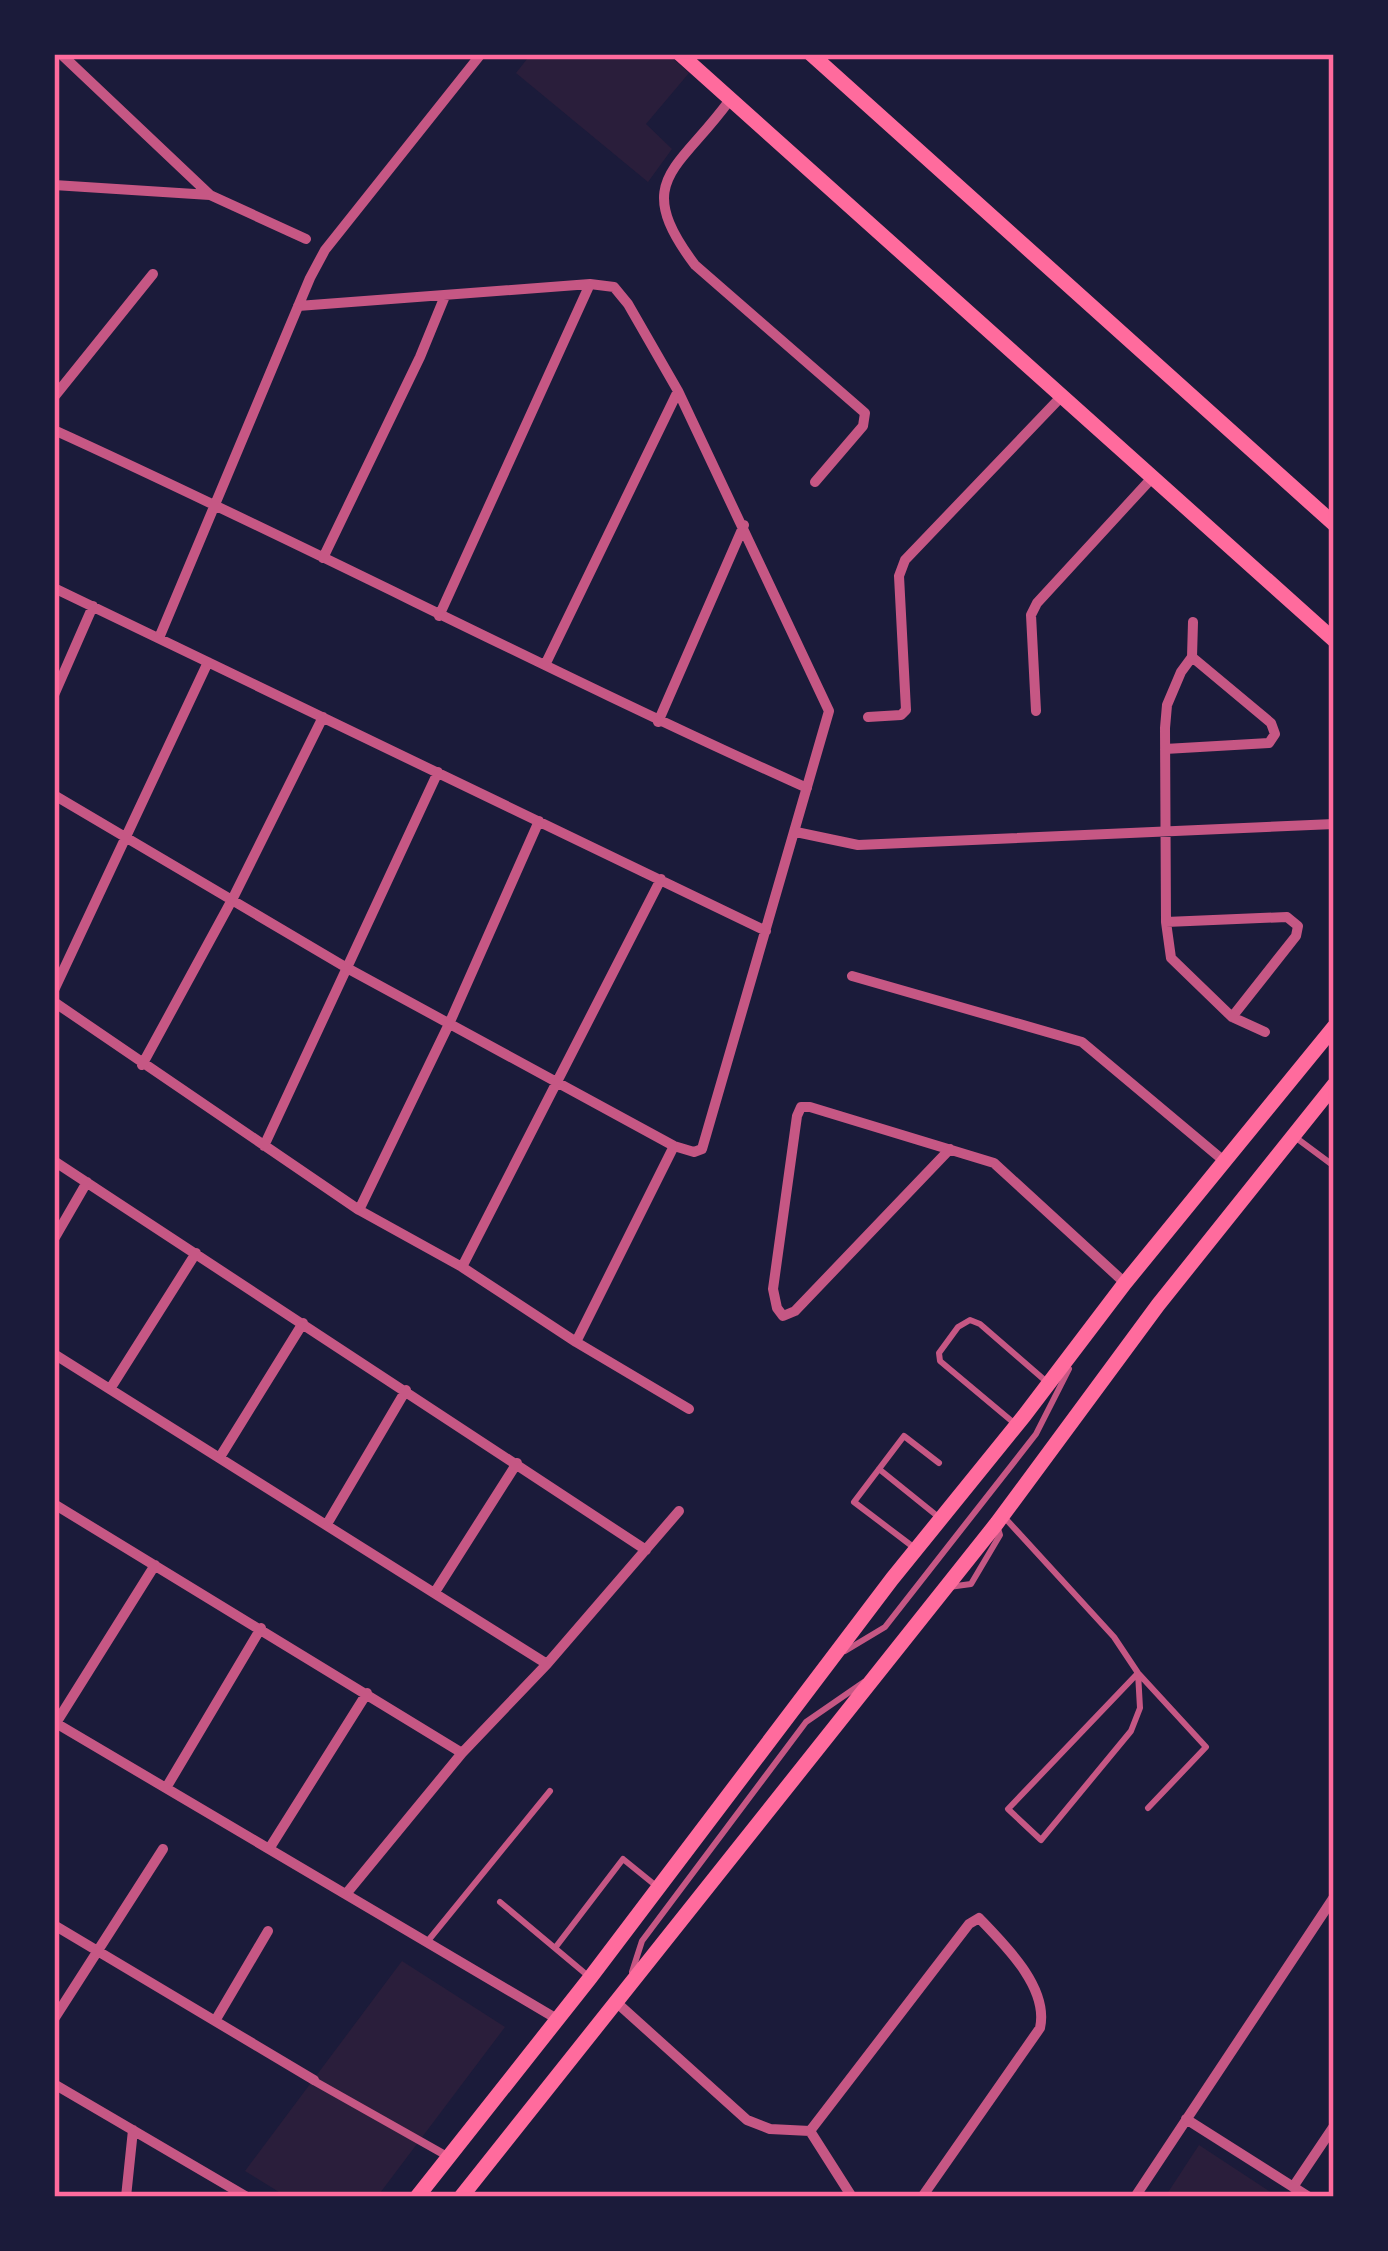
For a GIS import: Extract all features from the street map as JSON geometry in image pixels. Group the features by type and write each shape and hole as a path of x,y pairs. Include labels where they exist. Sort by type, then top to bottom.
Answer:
{"main road":[{"path":"680,54 1060,398 1334,637"},
{"path":"811,54 1332,518"},
{"path":"417,2197 1089,1328 1334,1027"},
{"path":"461,2197 946,1588 1158,1305 1334,1085"}],"street":[{"path":"62,54 210,195 306,239"},
{"path":"159,638 325,250 482,54"},
{"path":"729,101 667,178 661,202 674,237 695,266 865,413 863,425 814,482"},
{"path":"54,185 210,195"},
{"path":"54,397 153,274"},
{"path":"54,795 347,968 558,1084 674,1146 694,1152 701,1149 829,711 744,525 678,391 614,287 590,284 298,306"},
{"path":"439,616 590,284"},
{"path":"323,558 445,296"},
{"path":"545,665 678,391"},
{"path":"868,717 901,715 906,710 899,576 904,560 1060,398"},
{"path":"54,430 215,503 658,722 807,788"},
{"path":"1036,711 1030,615 1151,479"},
{"path":"658,722 744,525"},
{"path":"54,588 766,931"},
{"path":"54,695 93,606"},
{"path":"1193,622 1192,657 1167,705 1166,922 1171,958 1232,1017 1265,1032"},
{"path":"1166,749 1269,743 1275,734 1271,723 1192,657"},
{"path":"54,990 208,662"},
{"path":"142,1065 233,898 323,717"},
{"path":"264,1146 438,772"},
{"path":"359,1210 449,1024 539,820"},
{"path":"796,832 858,845 1334,824"},
{"path":"463,1267 661,879"},
{"path":"1166,922 1287,917 1298,926 1232,1017"},
{"path":"853,976 1082,1042 1224,1161"},
{"path":"54,1002 359,1210 463,1267 689,1409"},
{"path":"950,1149 795,1311 783,1316 779,1312 773,1289 801,1107 950,1149 994,1163 1125,1283"},
{"path":"576,1342 674,1146"},
{"path":"54,1160 646,1550"},
{"path":"54,1238 87,1181"},
{"path":"110,1389 196,1252"},
{"path":"220,1457 303,1323"},
{"path":"54,1354 547,1664"},
{"path":"326,1524 406,1390"},
{"path":"435,1592 517,1463"},
{"path":"1334,1469 1334,1490"},
{"path":"54,1504 462,1753"},
{"path":"346,1894 462,1753 680,1511"},
{"path":"155,1564 55,1723 557,2019"},
{"path":"166,1788 261,1628"},
{"path":"269,1849 367,1693"},
{"path":"54,2019 163,1849"},
{"path":"1136,2197 1334,1897"},
{"path":"810,2131 969,1924 979,1918 1034,1986 1044,2010 1040,2028 922,2197"},
{"path":"54,1925 448,2157"},
{"path":"214,2021 268,1930"},
{"path":"616,2002 747,2120 770,2129 810,2131"},
{"path":"54,2084 240,2195"},
{"path":"1186,2119 1309,2197"},
{"path":"1293,2187 1334,2126"},
{"path":"126,2197 133,2130"},
{"path":"810,2131 852,2197"}],"lane":[{"path":"1295,1137 1334,1166"},
{"path":"1016,1426 940,1361 939,1353 958,1327 970,1320 980,1324 1049,1384"},
{"path":"828,1662 884,1627 1036,1434 1089,1328"},
{"path":"916,1549 854,1502 904,1436 939,1463"},
{"path":"879,1469 941,1519"},
{"path":"999,1520 1114,1636 1138,1673 1205,1747 1148,1808"},
{"path":"628,1987 642,1941 806,1722 880,1671"},
{"path":"1138,1673 1140,1708 1131,1731 1041,1840 1008,1809 1138,1673"},
{"path":"427,1942 550,1791"},
{"path":"555,1948 623,1859 658,1887"},
{"path":"500,1901 590,1978"}],"shaded area":[{"path":"531,54 668,54 689,73 646,124 672,149 648,182 516,73"},
{"path":"402,1961 505,2027 377,2197 287,2197 245,2171"},
{"path":"1199,2145 1278,2197 1165,2197"}]}
